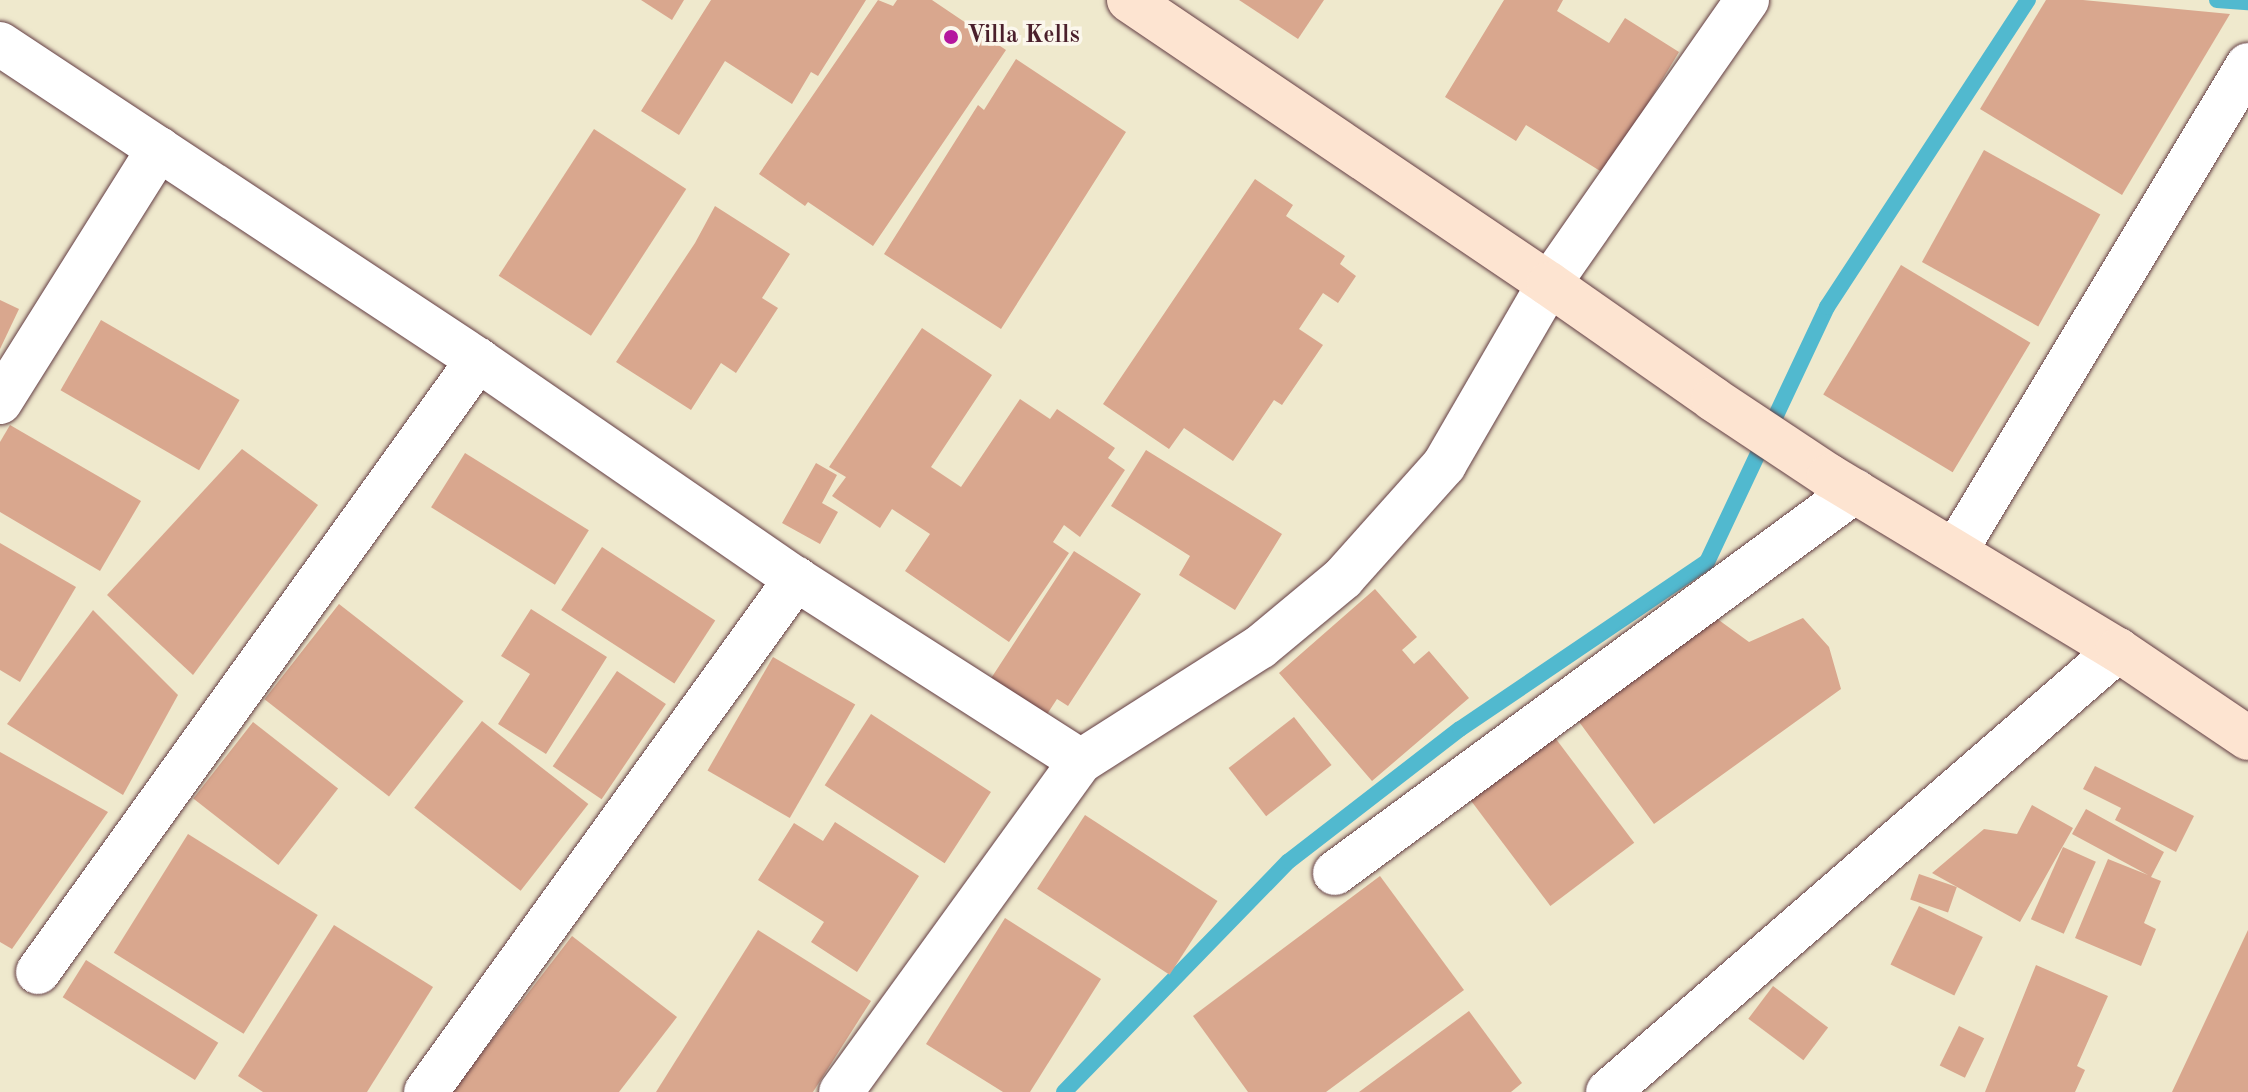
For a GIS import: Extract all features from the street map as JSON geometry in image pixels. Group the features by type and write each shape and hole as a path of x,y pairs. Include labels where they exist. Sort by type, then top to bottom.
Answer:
{"street":[{"path":"1129,0 1549,284 1713,399 1842,483 2118,650 2248,738"},
{"path":"841,1092 1081,761 1260,647 1343,578 1444,465 1549,284 1747,0"},
{"path":"0,44 478,360 796,579 1081,761"},
{"path":"1956,550 2248,65"},
{"path":"0,402 159,149"},
{"path":"38,972 478,360"},
{"path":"1335,873 1842,483"},
{"path":"426,1092 796,579"},
{"path":"1608,1092 2118,650"}],"building":[{"path":"641,0 684,0 672,20"},
{"path":"711,0 866,0 818,76 811,72 792,104 725,61 679,135 641,111"},
{"path":"878,0 893,6 897,0 932,0 1006,50 873,246 808,202 805,206 759,174"},
{"path":"1239,0 1324,0 1298,39"},
{"path":"1504,0 1563,0 1557,11 1609,43 1625,18 1679,52 1605,174 1526,125 1516,141 1445,97"},
{"path":"2046,0 2083,0 2230,14 2122,195 1980,109"},
{"path":"1016,59 1126,132 1001,329 884,254 978,105 984,110"},
{"path":"594,129 686,189 591,336 499,276"},
{"path":"1984,150 2100,214 2038,326 1922,262"},
{"path":"1255,179 1293,205 1286,216 1345,256 1340,264 1356,276 1338,303 1323,293 1299,329 1323,345 1282,405 1274,400 1233,461 1184,428 1169,449 1103,404"},
{"path":"715,206 790,254 762,298 778,308 736,373 721,363 691,410 616,362 695,243"},
{"path":"1901,265 2030,343 1953,472 1823,394"},
{"path":"0,300 19,309 0,349"},
{"path":"101,320 240,400 199,470 61,390"},
{"path":"922,328 992,375 931,467 961,487 1020,399 1050,419 1057,409 1115,448 1108,458 1125,470 1080,537 1064,525 1053,542 1069,553 1009,642 905,571 930,534 892,509 880,528 832,496 846,477 829,467"},
{"path":"10,425 141,501 100,571 0,512 0,442"},
{"path":"242,449 318,505 193,675 107,595"},
{"path":"1146,450 1282,534 1235,610 1179,575 1190,556 1111,506"},
{"path":"465,453 589,530 555,585 431,507"},
{"path":"816,463 837,475 822,503 838,512 820,544 782,523"},
{"path":"0,543 76,587 20,682 0,670"},
{"path":"602,547 715,621 674,683 561,610"},
{"path":"1074,551 1141,594 1068,706 1057,699 1042,722 986,686"},
{"path":"1375,589 1417,637 1402,650 1414,664 1429,651 1469,698 1372,781 1279,673"},
{"path":"339,604 464,701 389,797 265,699"},
{"path":"531,609 607,657 546,754 498,724 530,674 501,656"},
{"path":"93,610 178,695 123,795 7,724"},
{"path":"1716,618 1749,642 1803,618 1829,647 1841,689 1654,824 1577,719"},
{"path":"773,657 855,704 790,818 708,770"},
{"path":"617,671 666,704 602,799 553,766"},
{"path":"871,714 991,792 945,863 825,785"},
{"path":"1294,717 1332,765 1266,816 1229,768"},
{"path":"482,721 588,804 521,891 414,808"},
{"path":"253,722 338,788 278,865 193,798"},
{"path":"1553,735 1634,843 1550,906 1469,798"},
{"path":"0,752 108,812 12,949 0,942"},
{"path":"2095,766 2194,816 2176,852 2115,820 2121,808 2083,789"},
{"path":"2032,805 2073,828 2020,922 1932,873 1984,829 2017,834"},
{"path":"2086,809 2164,852 2151,877 2161,881 2144,923 2156,929 2141,966 2075,938 2108,859 2148,875 2072,834"},
{"path":"1085,815 1218,901 1170,975 1037,889"},
{"path":"835,822 919,876 857,972 811,942 824,922 758,880 794,823 823,841"},
{"path":"188,834 318,915 244,1034 114,953"},
{"path":"2063,847 2096,862 2064,934 2031,919"},
{"path":"1919,874 1957,887 1948,913 1910,900"},
{"path":"1380,876 1464,990 1326,1092 1248,1092 1193,1016"},
{"path":"1919,906 1983,937 1954,996 1891,964"},
{"path":"1005,918 1101,979 1030,1092 1003,1092 926,1044"},
{"path":"334,925 433,987 367,1092 263,1092 238,1076"},
{"path":"758,930 871,1001 813,1092 656,1092"},
{"path":"2248,930 2248,1092 2172,1092"},
{"path":"572,936 677,1017 619,1092 452,1092"},
{"path":"86,960 218,1043 195,1080 63,997"},
{"path":"2036,965 2108,996 2077,1066 2085,1070 2075,1092 1985,1092"},
{"path":"1773,986 1828,1028 1803,1060 1748,1019"},
{"path":"1469,1011 1522,1083 1511,1092 1359,1092"},
{"path":"1959,1026 1984,1038 1965,1078 1940,1066"}],"waterway":[{"path":"1064,1092 1289,861 1460,729 1707,562 1827,307 2028,0"},
{"path":"2217,0 2248,2"}],"place":[{"name":"Villa Kells","path":"951,37"}]}
